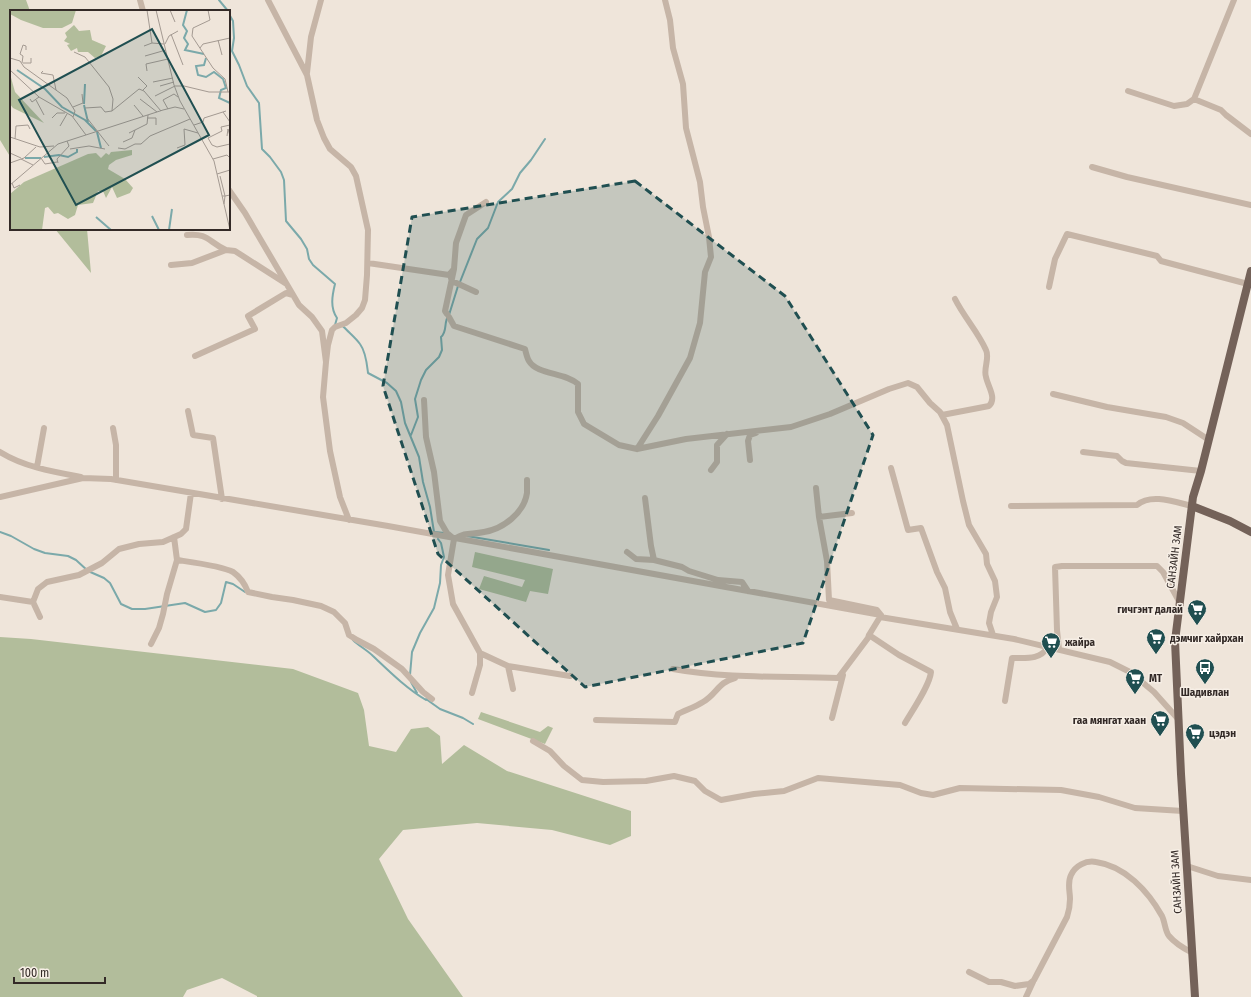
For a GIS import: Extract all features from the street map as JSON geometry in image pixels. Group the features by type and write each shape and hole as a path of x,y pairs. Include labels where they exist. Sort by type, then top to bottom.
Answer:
{"main road":[{"name":"САНЗАЙН ЗАМ","path":"1195,997 1183,811 1175,641 1193,497 1201,472 1251,271"},
{"path":"1192,506 1230,521 1251,532"}],"street":[{"path":"140,0 143,10"},
{"path":"268,0 307,75 317,120 324,138 330,149 351,167 356,176 368,230 368,263 365,300 362,308 346,323 334,327 332,330 328,345 323,397 330,452 340,497 350,520"},
{"path":"307,75 311,37 321,0"},
{"path":"637,449 658,416 690,358 700,323 705,272 711,257 700,182 686,128 683,84 673,48 670,20 665,0"},
{"path":"1128,91 1174,106 1187,104 1194,99 1234,0"},
{"path":"1194,99 1221,110 1251,134"},
{"path":"1092,167 1127,177 1251,205"},
{"path":"230,191 245,213 299,305 312,317 322,331 326,362"},
{"path":"486,202 466,215 456,243 454,269 445,311 454,326 525,349 529,361 536,368 572,378 578,384 578,412 584,424 620,445 637,449 686,439 792,427 830,414 889,389 908,383 917,387 930,403 940,412 947,425 969,525 986,554 987,564 995,581 996,597 989,623 993,635"},
{"path":"187,235 199,234 209,239 216,246 234,251 286,283"},
{"path":"1048,287 1055,259 1067,234 1157,256 1161,261 1248,284"},
{"path":"171,265 192,263 226,250"},
{"path":"368,263 451,278 476,292"},
{"path":"195,356 255,329 248,316 286,293 293,295"},
{"path":"942,415 988,406 991,404 993,399 985,374 987,351 955,299"},
{"path":"1053,394 1183,423 1209,440"},
{"path":"424,400 426,437 434,472 440,521 447,533 454,539"},
{"path":"188,411 193,435 213,438 222,498"},
{"path":"37,467 44,428"},
{"path":"114,428 116,445 116,480"},
{"path":"750,460 748,441 750,435 759,431"},
{"path":"711,470 717,462 717,445 727,434"},
{"path":"0,452 9,458 37,467 83,478 116,480 350,520 993,635 1059,649 1110,662 1130,672 1154,692 1179,720"},
{"path":"1083,452 1117,456 1126,463 1201,472"},
{"path":"891,468 908,530 921,528 936,572 945,588 950,612 957,629"},
{"path":"0,497 83,478"},
{"path":"472,693 480,665 480,653 454,604 448,575 454,539 464,533 484,532 495,529 510,520 521,507 527,494 527,480"},
{"path":"816,488 819,518 827,561 829,600 877,610 880,616"},
{"path":"40,617 33,602 38,589 47,582 79,575 102,562 119,548 139,544 163,542 181,534 186,529 191,493"},
{"path":"645,498 654,560"},
{"path":"1011,506 1137,505 1142,501 1149,499 1192,506"},
{"path":"819,518 852,513"},
{"path":"151,644 159,628 177,560 174,537"},
{"path":"627,552 636,560 654,560 682,567 689,571 718,580 742,582 748,591"},
{"path":"177,560 216,567 232,572 245,583 248,592 321,606 334,612 345,623 349,635 374,649 402,669 423,692 432,698"},
{"path":"1059,649 1056,630 1055,567 1157,566 1163,572 1180,603"},
{"path":"0,597 33,602"},
{"path":"673,669 698,674 838,678 843,674 868,638 880,616"},
{"path":"869,635 899,655 931,672 906,723"},
{"path":"1005,701 1012,658 1033,657 1044,654 1048,647"},
{"path":"480,653 508,666 570,676"},
{"path":"508,666 513,688"},
{"path":"832,718 843,674"},
{"path":"596,720 675,722 678,714 704,702 722,683 740,676"},
{"path":"533,741 550,752 564,766 582,780 603,782 646,781 674,776 695,781 704,791 721,800 754,794 784,791 818,778 900,786 921,793 933,795 960,788 1061,790 1099,796 1135,808 1183,811"},
{"path":"1026,997 1067,917 1070,907 1069,881 1071,874 1080,865 1091,861 1105,863 1128,876 1146,892 1163,917 1168,935 1191,952"},
{"path":"1187,866 1218,876 1251,880"},
{"path":"969,972 989,982 1001,982 1015,986 1029,984 1034,980"}],"highlighted area":[{"path":"635,181 785,296 873,435 803,643 585,687 438,554 383,386 412,217"}],"green space":[{"path":"0,0 26,0 30,10 10,10 10,156 0,140"},
{"path":"56,230 87,230 91,273"},
{"path":"475,552 553,569 548,594 530,591 526,602 479,589 484,576 522,587 525,580 472,567"},
{"path":"0,637 31,639 293,669 358,693 364,710 369,746 396,752 411,729 428,727 440,736 442,764 464,745 507,771 631,811 631,836 610,845 552,830 477,823 403,830 379,859 408,919 463,997 257,997 222,978 187,990 183,997 0,997"},
{"path":"481,712 540,732 548,726 553,728 545,744 478,719"}],"waterway":[{"path":"219,0 227,10"},
{"path":"230,16 233,21 234,38 232,51 247,86 259,103 262,149 281,172 284,180 286,221 301,239 307,249 309,259 313,265 335,284 332,302 333,310 337,318 335,325"},
{"path":"460,282 477,239 488,228 498,202 512,189 520,173 545,139"},
{"path":"411,435 418,417 415,399 426,370 439,357 442,350 441,337 443,335 446,321 458,286"},
{"path":"342,325 362,347 366,358 368,373 387,383 396,391 401,402 405,423 419,457 434,532 445,533"},
{"path":"0,532 11,536 34,549 45,553 68,556 76,560 88,571 104,578 110,583 121,604 132,609 145,609 185,603 205,612 216,610 221,603 226,582 233,584 245,592"},
{"path":"467,536 549,550"},
{"path":"410,675 412,652 420,633 434,608 440,583 441,565 444,557 441,543 438,539"},
{"path":"353,640 405,685 426,700"},
{"path":"411,682 417,693"},
{"path":"426,699 440,709 463,718 473,724"}],"place":[{"name":"гичгэнт далай","path":"1197,626"},
{"name":"дэмчиг хайрхан","path":"1156,655"},
{"name":"жайра","path":"1051,659"},
{"name":"Шадивлан","path":"1205,685"},
{"name":"MT","path":"1135,695"},
{"name":"гаа мянгат хаан","path":"1160,737"},
{"name":"цэдэн","path":"1195,750"}]}
